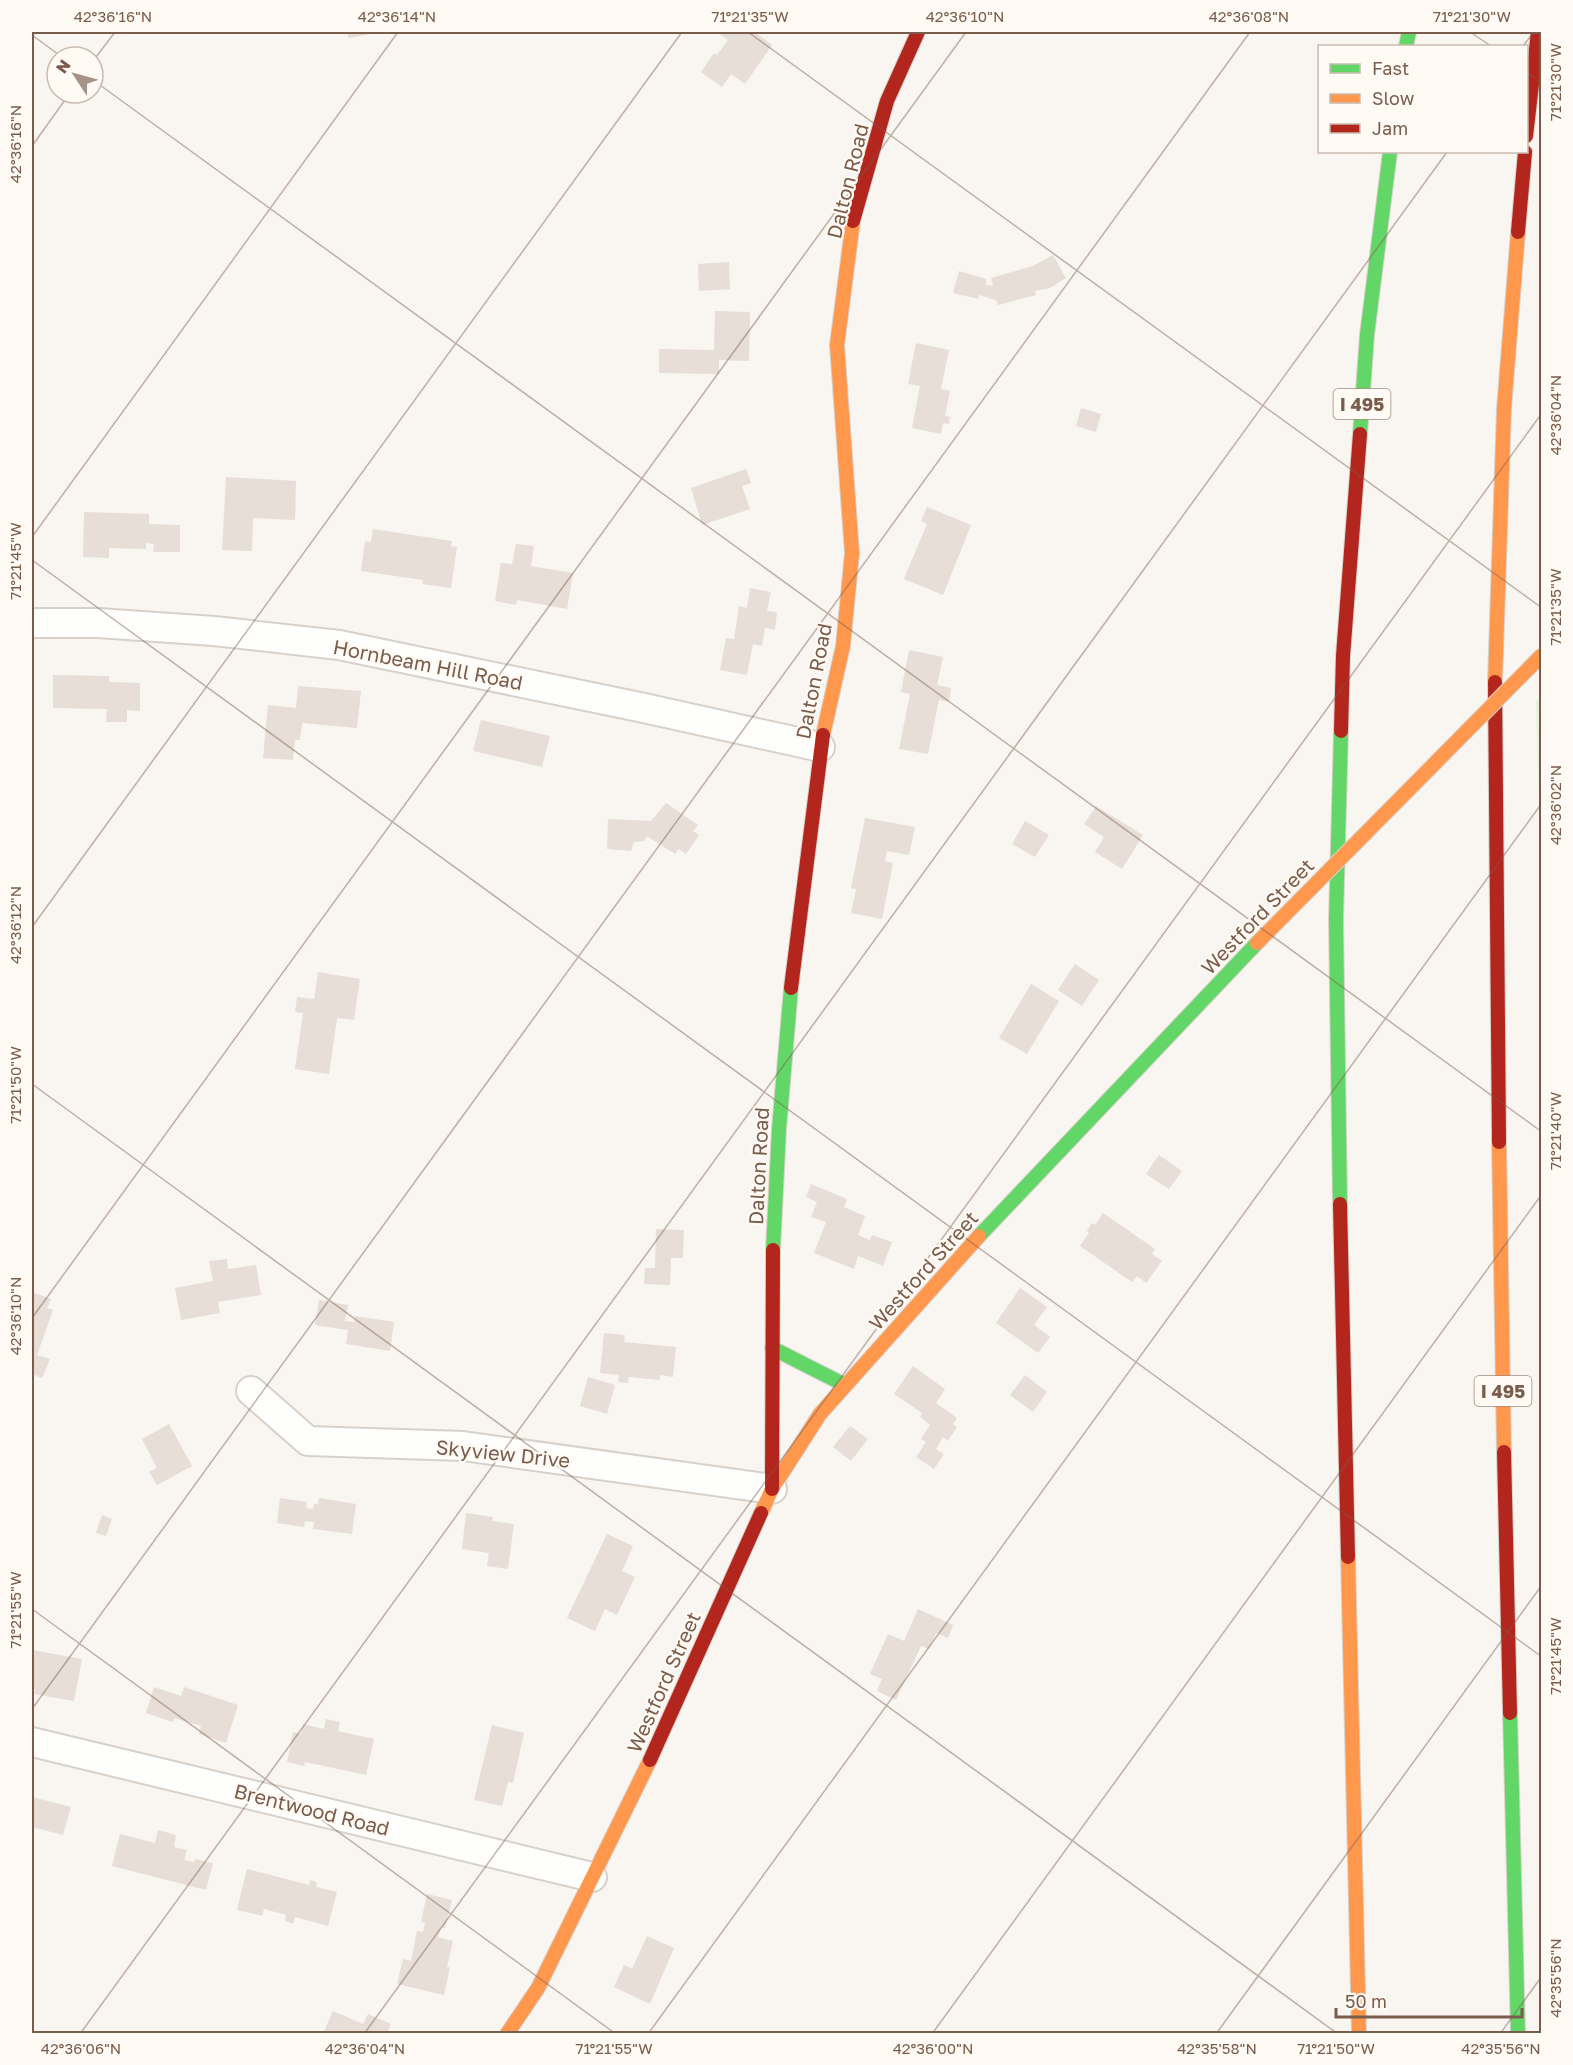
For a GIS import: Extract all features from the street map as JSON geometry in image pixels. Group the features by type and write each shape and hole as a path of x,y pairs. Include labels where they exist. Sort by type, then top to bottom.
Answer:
{"main road":[{"name":"Dalton Road","path":"772,1490 772,1276 779,1129 791,986 820,747 843,646 852,553 837,345 853,229 887,101 918,32"},
{"path":"1528,127 1538,32"},
{"name":"I 495","path":"1359,2034 1340,1204 1336,919 1343,656 1367,335 1390,153"},
{"name":"I 495","path":"1518,2034 1504,1487 1495,666 1504,409 1525,153"},
{"path":"1367,335 1372,188"},
{"path":"1504,409 1529,273"},
{"name":"Westford Street","path":"507,2034 538,1988 656,1747 772,1490 820,1414 965,1251 1257,943 1542,655"},
{"path":"772,1348 845,1385"}],"street":[{"name":"Hornbeam Hill Road","path":"32,622 98,623 203,630 339,645 820,747"},
{"name":"Skyview Drive","path":"251,1391 308,1441 463,1446 772,1490"},
{"name":"Brentwood Road","path":"32,1742 592,1877"}],"green space":[{"path":"1541,696 1541,867 1536,702"}],"building":[{"path":"347,32 368,32 369,34 349,38"},
{"path":"717,32 755,32 772,45 745,84 731,74 722,87 701,72 714,53 717,55 728,40"},
{"path":"1053,255 1066,278 1050,288 1035,291 1036,295 998,305 996,300 979,295 978,299 953,293 959,271 986,279 986,285 993,286 991,278 1033,266"},
{"path":"729,262 730,289 699,291 698,264"},
{"path":"715,311 750,312 749,361 719,360 719,374 659,373 659,349 714,350"},
{"path":"916,343 949,350 941,389 950,391 945,416 950,417 949,424 943,423 941,434 912,428 920,386 908,384"},
{"path":"1081,408 1101,414 1096,432 1076,426"},
{"path":"746,469 751,483 742,486 750,509 702,525 691,488"},
{"path":"226,477 296,481 295,520 253,518 252,551 222,550"},
{"path":"927,507 971,525 943,595 904,579 927,524 921,521"},
{"path":"84,512 149,514 149,524 180,525 180,552 153,552 154,544 146,543 146,549 109,548 109,558 83,557"},
{"path":"373,529 452,541 451,546 457,547 451,588 422,584 423,580 361,571 365,541 371,542"},
{"path":"516,544 534,546 531,566 573,573 567,609 517,600 516,605 495,601 501,563 512,564"},
{"path":"750,588 771,592 767,611 777,612 775,630 765,628 762,646 753,644 747,675 720,670 726,638 734,639 739,606 747,608"},
{"path":"909,650 943,657 937,685 951,688 949,702 939,700 928,754 899,749 910,694 901,692"},
{"path":"53,675 109,676 109,682 140,683 140,711 127,710 127,722 106,722 107,709 53,708"},
{"path":"298,686 361,691 357,728 302,723 300,740 295,740 293,760 263,758 268,705 296,708"},
{"path":"481,720 550,736 542,767 473,751"},
{"path":"666,803 698,825 693,831 699,835 686,854 679,849 675,854 647,836 644,841 634,842 631,851 607,849 608,819 651,821"},
{"path":"1096,806 1143,835 1122,869 1095,852 1104,837 1084,824"},
{"path":"865,818 915,827 909,855 887,851 885,861 893,863 882,919 851,913 856,889 851,888"},
{"path":"1025,821 1049,835 1035,857 1012,844"},
{"path":"1075,964 1099,980 1082,1006 1058,990"},
{"path":"318,972 360,979 354,1020 337,1018 329,1074 295,1069 303,1013 295,1012 297,997 314,999"},
{"path":"1031,984 1059,1001 1027,1054 999,1038"},
{"path":"1159,1155 1182,1171 1169,1189 1146,1174"},
{"path":"811,1184 847,1199 844,1207 865,1216 858,1235 870,1240 872,1235 892,1242 883,1266 858,1256 854,1269 814,1253 826,1222 811,1217 817,1202 806,1197"},
{"path":"1103,1213 1155,1249 1152,1254 1162,1261 1146,1283 1137,1276 1132,1282 1080,1246 1089,1233 1087,1231 1092,1223 1095,1225"},
{"path":"656,1229 684,1230 683,1258 671,1258 670,1285 644,1284 645,1268 655,1268"},
{"path":"227,1259 228,1269 256,1265 261,1295 218,1302 220,1313 181,1320 175,1288 213,1281 209,1261"},
{"path":"1020,1288 1047,1307 1034,1325 1050,1337 1038,1353 996,1323"},
{"path":"32,1292 51,1299 47,1308 53,1310 37,1355 50,1359 42,1378 32,1374"},
{"path":"319,1300 348,1305 345,1321 354,1322 355,1316 394,1322 390,1351 346,1344 348,1330 315,1325"},
{"path":"604,1333 625,1335 624,1342 676,1347 673,1377 660,1375 660,1380 629,1377 628,1383 618,1382 619,1375 600,1373"},
{"path":"913,1366 945,1389 936,1403 957,1418 953,1424 957,1427 948,1441 943,1437 936,1449 944,1454 934,1469 916,1457 926,1442 921,1439 930,1425 920,1417 922,1413 894,1394"},
{"path":"1025,1375 1047,1392 1033,1412 1010,1395"},
{"path":"588,1377 615,1385 607,1414 580,1406"},
{"path":"169,1424 192,1466 157,1485 149,1472 157,1468 142,1439"},
{"path":"850,1426 868,1439 851,1461 833,1447"},
{"path":"280,1498 307,1502 306,1508 313,1509 314,1504 318,1504 319,1498 356,1504 352,1534 313,1529 314,1522 305,1521 304,1527 277,1523"},
{"path":"466,1513 493,1517 492,1521 514,1524 508,1569 487,1566 489,1553 462,1549"},
{"path":"102,1515 112,1519 106,1536 96,1533"},
{"path":"607,1534 633,1546 622,1571 635,1577 617,1615 605,1609 595,1631 567,1618"},
{"path":"918,1609 953,1625 948,1638 936,1633 929,1649 921,1646 896,1700 877,1691 882,1679 870,1674 888,1634 904,1641"},
{"path":"32,1650 82,1659 74,1701 34,1694"},
{"path":"154,1687 181,1696 184,1687 238,1705 226,1743 199,1734 201,1726 174,1718 173,1722 146,1713"},
{"path":"326,1719 340,1722 338,1731 374,1739 366,1775 305,1762 304,1766 287,1762 293,1732 301,1734 303,1724 324,1729"},
{"path":"492,1725 524,1733 513,1783 508,1782 502,1806 474,1800"},
{"path":"32,1797 71,1807 63,1835 32,1827"},
{"path":"158,1830 176,1835 174,1847 187,1850 184,1860 194,1862 195,1859 213,1863 206,1890 112,1866 120,1834 155,1843"},
{"path":"247,1869 309,1885 310,1880 317,1882 316,1887 337,1892 328,1926 295,1917 293,1924 285,1921 286,1915 264,1909 262,1916 237,1910"},
{"path":"427,1894 452,1900 445,1928 441,1928 438,1937 453,1941 444,1995 397,1984 403,1959 411,1961 417,1931 423,1932 425,1923 421,1922"},
{"path":"647,1936 674,1948 650,2004 614,1987 624,1965 632,1969"},
{"path":"333,2011 363,2024 368,2014 391,2024 386,2034 323,2034"}],"traffic: fast":[{"path":"1406,45 1409,32"},
{"path":"1360,434 1367,335 1390,153"},
{"path":"1340,1204 1336,919 1341,731"},
{"path":"979,1236 1257,943"},
{"path":"773,1250 779,1129 791,988"},
{"path":"772,1348 845,1385"},
{"path":"1510,1713 1518,2034"}],"traffic: slow":[{"path":"823,735 843,646 852,553 837,345 853,221"},
{"path":"1495,682 1504,409 1518,232"},
{"path":"1257,943 1542,655"},
{"path":"1499,1142 1504,1452"},
{"path":"761,1513 772,1489 820,1414 979,1236"},
{"path":"1348,1557 1359,2034"},
{"path":"507,2034 538,1988 650,1760"}],"traffic: jam":[{"path":"853,221 887,101 918,32"},
{"path":"1528,119 1538,32"},
{"path":"1518,232 1525,153"},
{"path":"1341,731 1343,656 1360,434"},
{"path":"1495,682 1499,1142"},
{"path":"791,988 823,735"},
{"path":"1340,1204 1348,1557"},
{"path":"772,1489 773,1250"},
{"path":"1504,1452 1510,1713"},
{"path":"650,1760 761,1513"}]}
